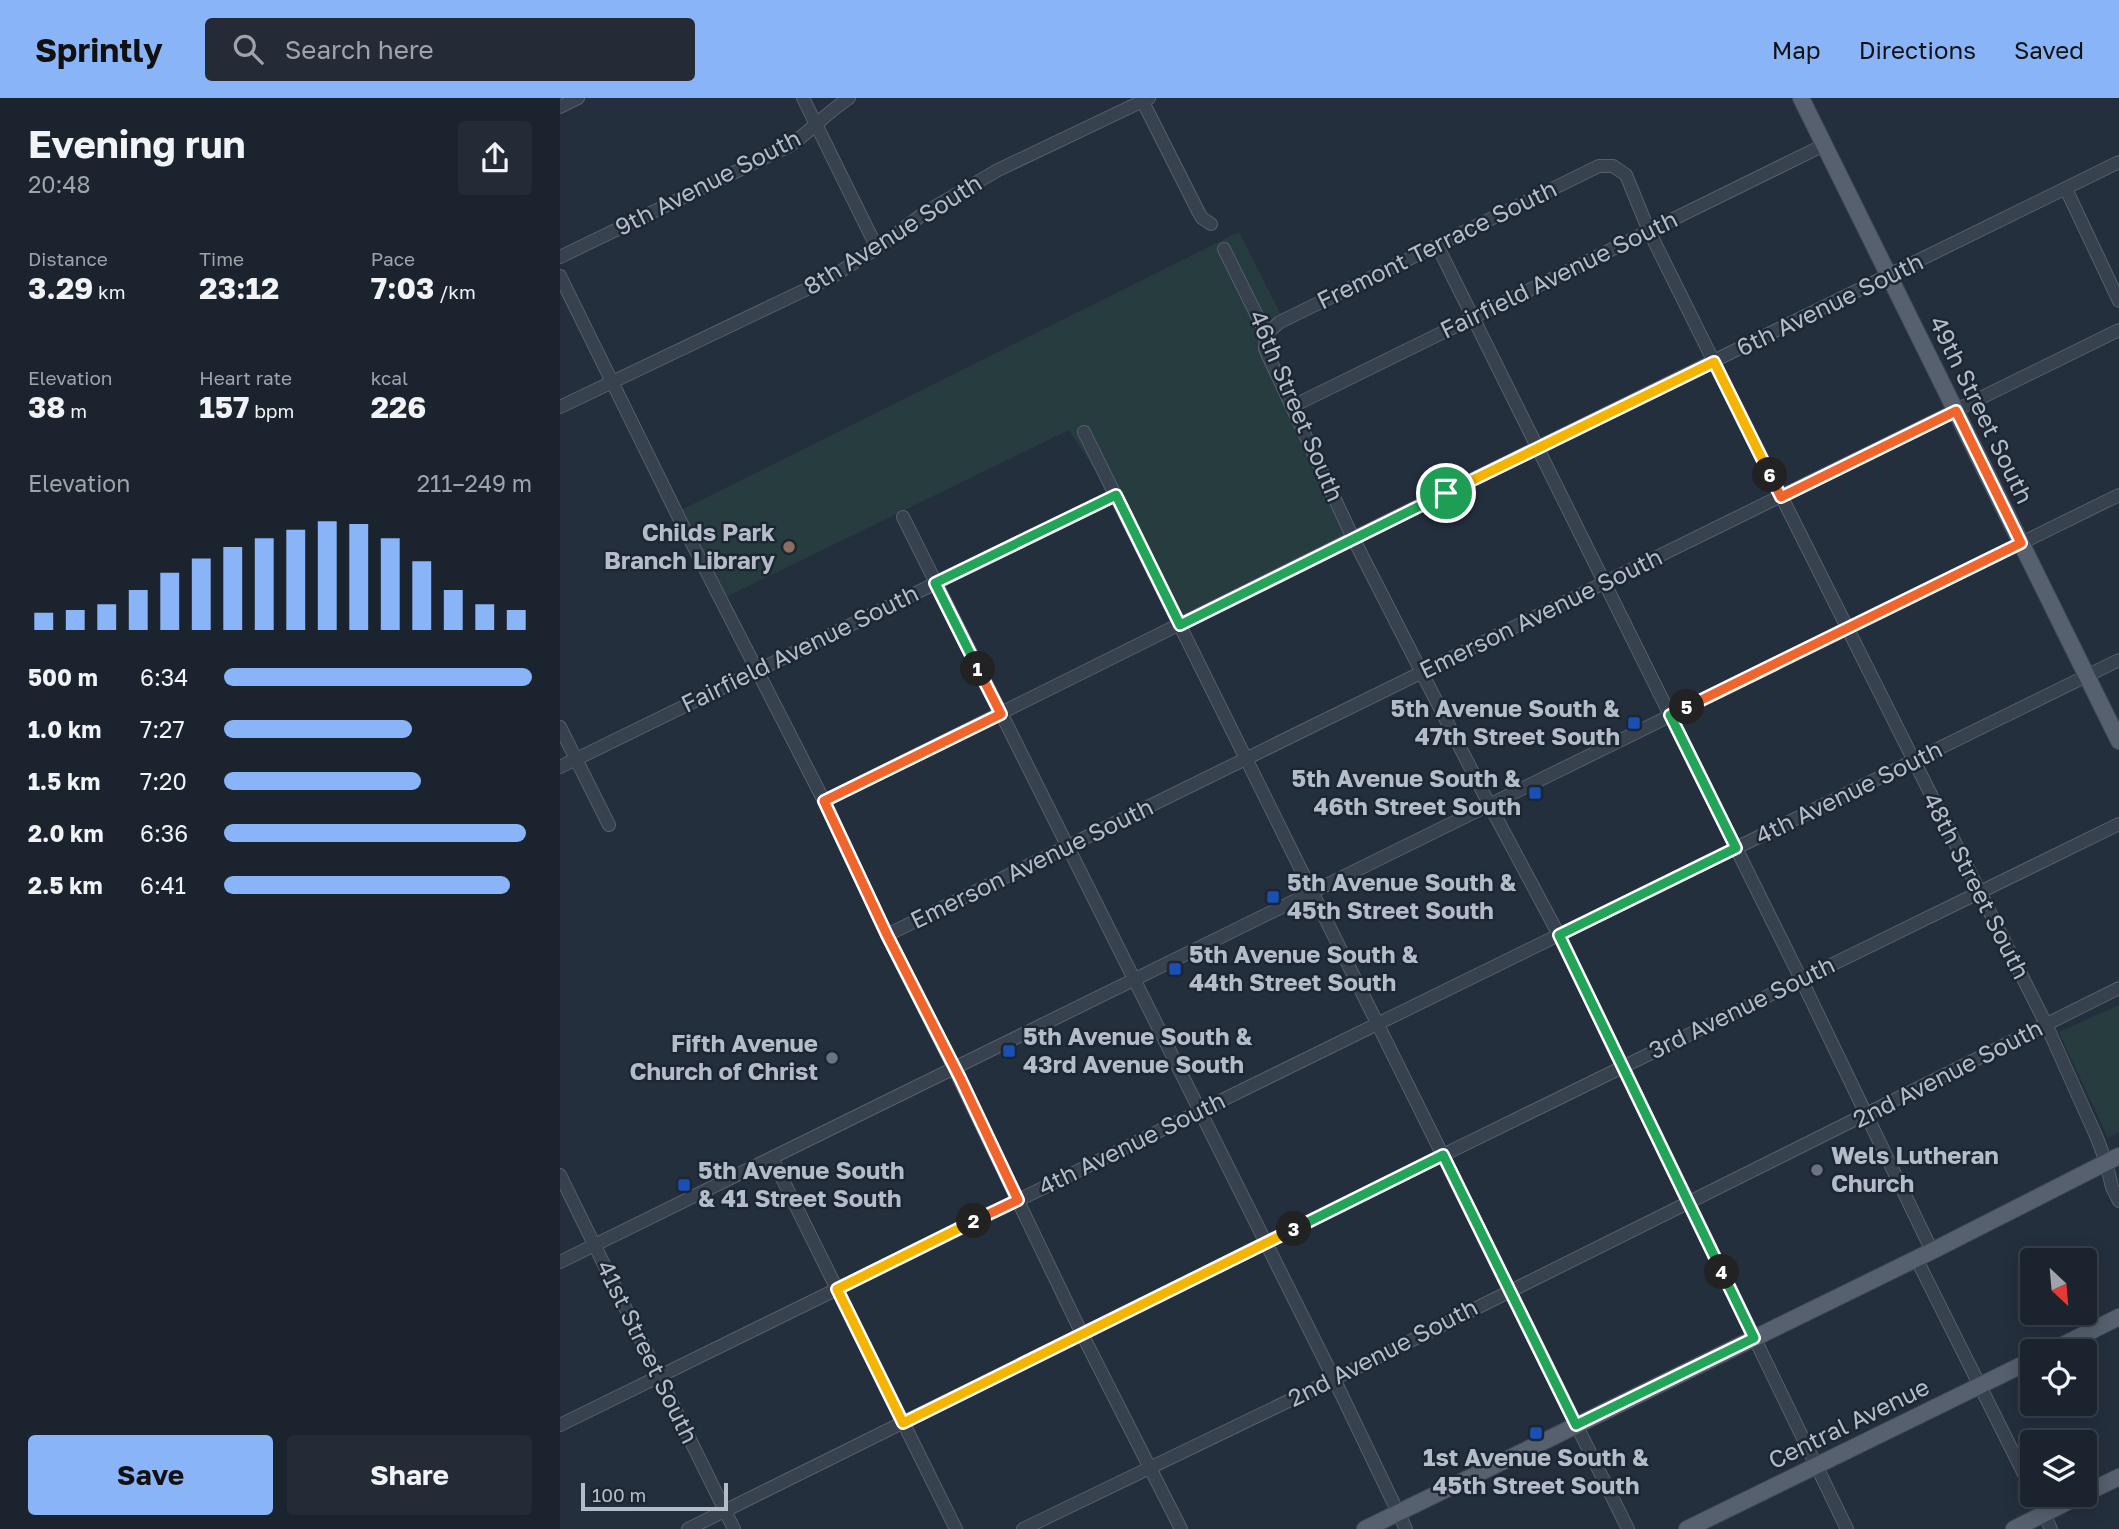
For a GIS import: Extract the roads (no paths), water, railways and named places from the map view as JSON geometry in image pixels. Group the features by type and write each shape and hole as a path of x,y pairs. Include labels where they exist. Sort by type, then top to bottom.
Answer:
{"main road":[{"name":"49th Street South","path":"1801,98 2119,741"},
{"path":"1365,1529 1932,1251 2113,1159"},
{"path":"2075,1339 2119,1317"},
{"name":"Central Avenue","path":"1687,1529 2020,1366"},
{"path":"2097,1488 2119,1477"},
{"path":"2014,1529 2057,1507"}],"street":[{"path":"560,107 578,98"},
{"path":"803,98 877,248"},
{"name":"9th Avenue South","path":"560,257 791,145 849,98"},
{"path":"1144,99 1198,211 1202,218 1211,224"},
{"name":"8th Avenue South","path":"560,407 830,278 926,212 998,170 1144,99"},
{"name":"Fairfield Avenue South","path":"1293,406 1824,145"},
{"name":"6th Avenue South","path":"824,801 2119,162"},
{"name":"Fremont Terrace South","path":"1266,334 1280,322 1599,166 1613,166"},
{"name":"48th Street South","path":"1613,166 1626,174 1650,231 1714,362 2113,1159 2112,1187 2119,1201"},
{"path":"2066,189 2119,301"},
{"path":"1437,245 1801,979 1932,1251"},
{"name":"46th Street South","path":"1224,249 1266,334 1265,349 1353,538 1559,935 1847,1529"},
{"path":"560,276 824,801 1082,1335 1181,1529"},
{"name":"Emerson Avenue South","path":"887,935 2119,330"},
{"path":"1084,432 1628,1529"},
{"name":"Fairfield Avenue South","path":"560,767 1116,495"},
{"path":"560,1262 2119,495"},
{"path":"903,517 1266,1242 1406,1529"},
{"name":"4th Avenue South","path":"560,1425 2119,660"},
{"path":"560,727 609,825"},
{"name":"3rd Avenue South","path":"688,1529 2119,824"},
{"name":"2nd Avenue South","path":"1023,1529 1334,1379 2119,988"},
{"path":"772,1158 956,1529"},
{"name":"41st Street South","path":"560,1175 734,1529"},
{"path":"1916,1258 2020,1466"},
{"path":"2040,1507 2051,1529"}],"place":[{"name":"Childs Park Branch Library","path":"789,547"},
{"name":"5th Avenue South & 47th Street South","path":"1634,723"},
{"name":"5th Avenue South & 46th Street South","path":"1535,793"},
{"name":"5th Avenue South & 45th Street South","path":"1273,897"},
{"name":"5th Avenue South & 44th Street South","path":"1175,969"},
{"name":"5th Avenue South & 43rd Avenue South","path":"1009,1051"},
{"name":"Fifth Avenue Church of Christ","path":"832,1058"},
{"name":"Wels Lutheran Church","path":"1817,1170"},
{"name":"5th Avenue South & 41 Street South","path":"684,1185"},
{"name":"1st Avenue South & 45th Street South","path":"1536,1433"}]}
